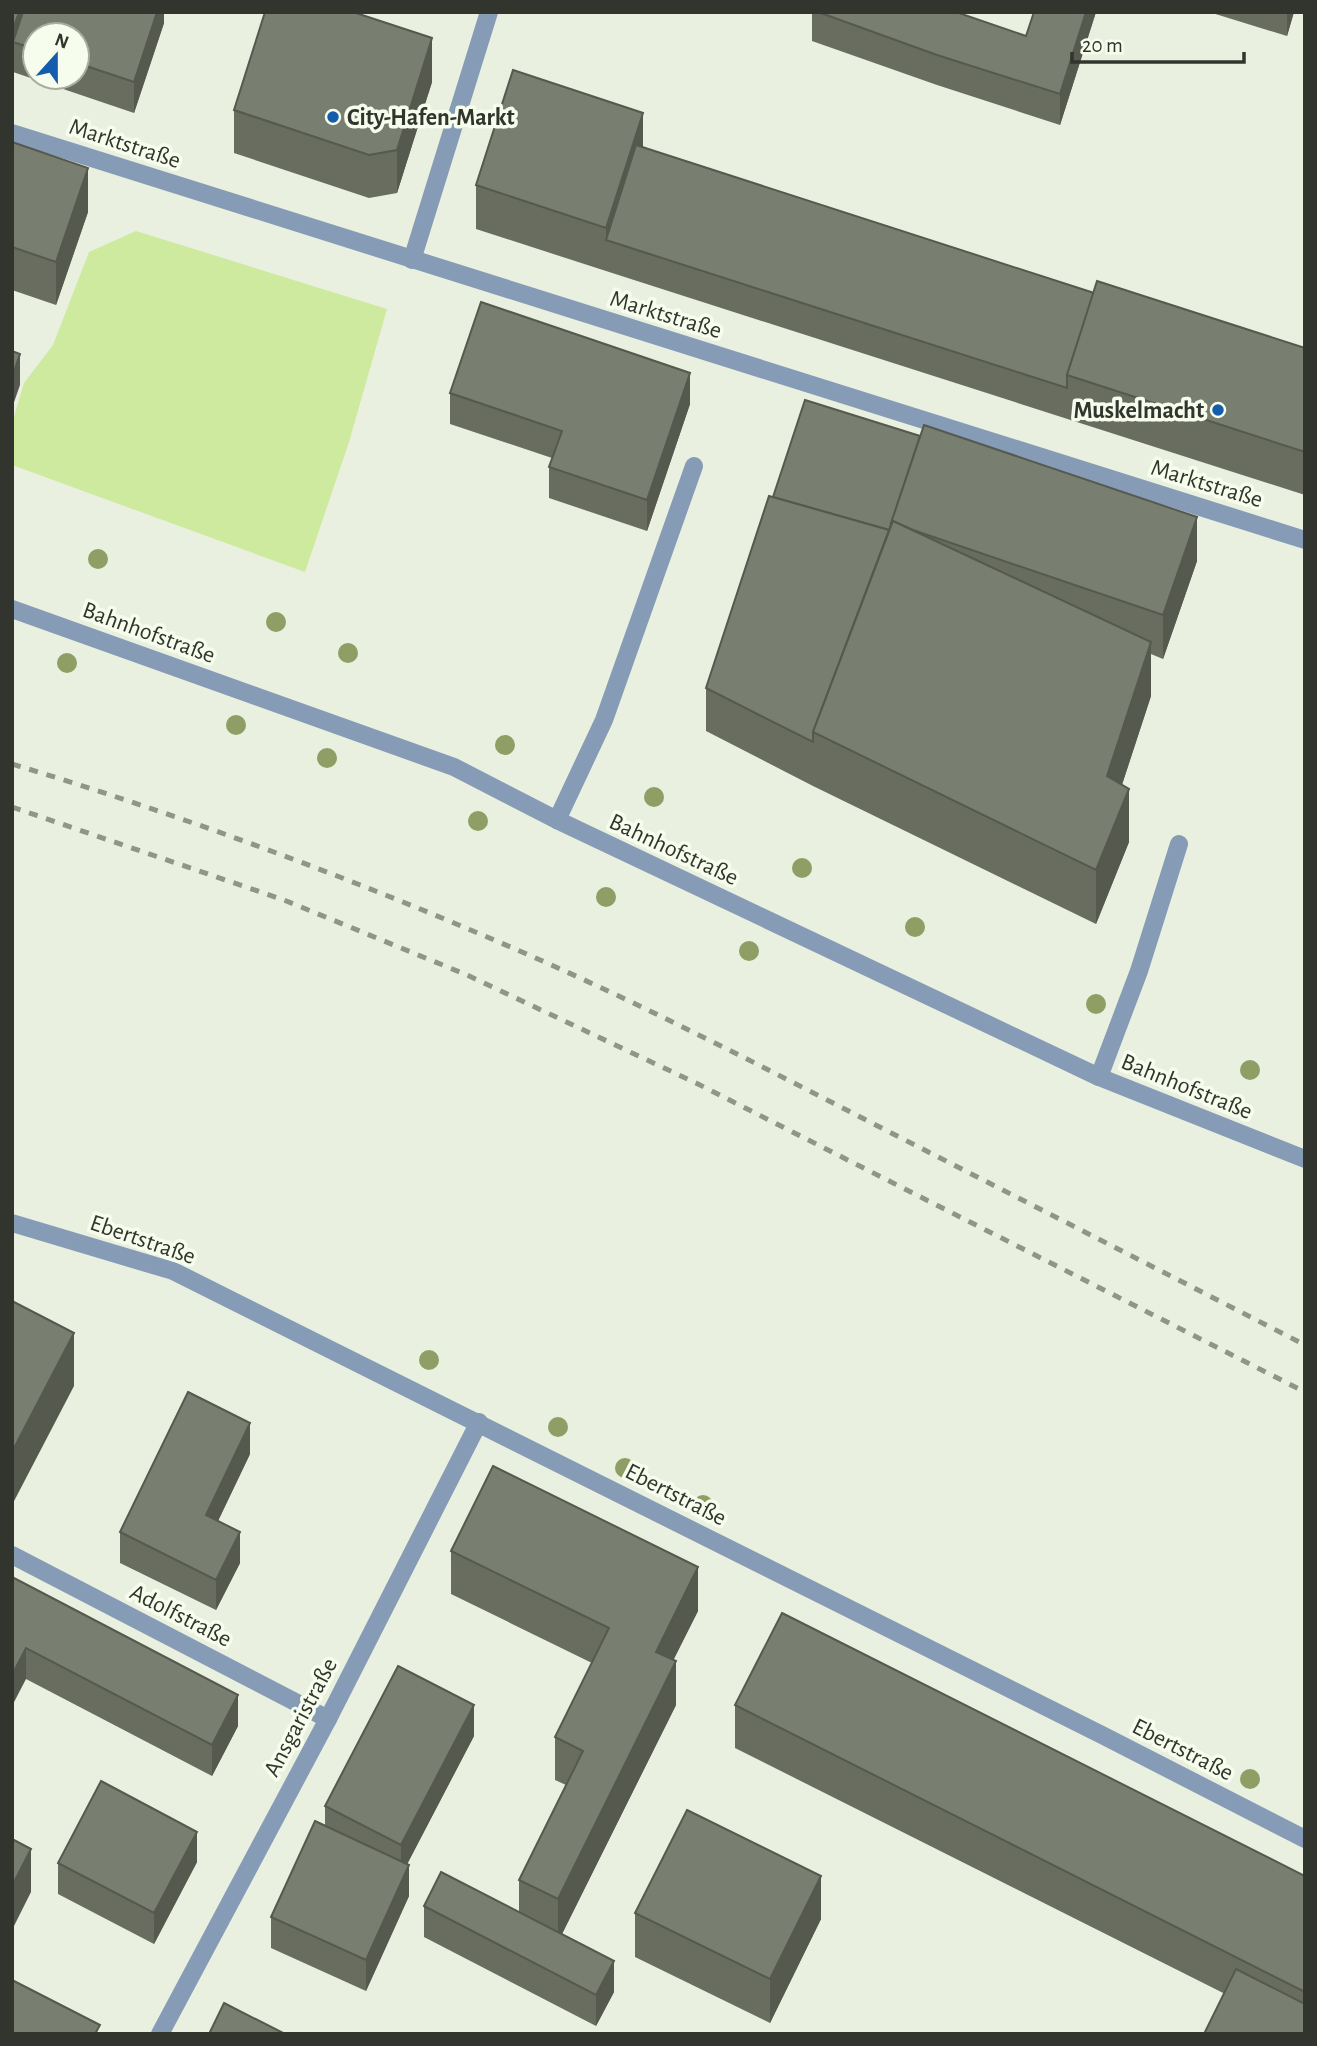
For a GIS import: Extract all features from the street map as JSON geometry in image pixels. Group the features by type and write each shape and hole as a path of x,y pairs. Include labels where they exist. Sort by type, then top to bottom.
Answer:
{"street":[{"path":"412,260 489,12"},
{"name":"Marktstraße","path":"12,133 1305,540"},
{"path":"557,820 604,720 694,466"},
{"name":"Bahnhofstraße","path":"12,609 454,768 557,820 1098,1077 1305,1159"},
{"path":"1098,1077 1139,971 1178,844"},
{"name":"Ebertstraße","path":"12,1223 173,1270 1305,1839"},
{"name":"Ansgaristraße","path":"160,2034 328,1719 479,1422"},
{"name":"Adolfstraße","path":"12,1555 328,1719"}],"green space":[{"path":"136,231 387,309 349,442 305,572 12,465 12,423 24,383 53,345 89,252"}],"building":[{"path":"12,12 19,12 12,32"},
{"path":"23,12 157,12 134,82 91,68 91,21 21,21 21,45 13,42"},
{"name":"City-Hafen-Markt","path":"265,12 353,12 432,38 397,150 369,155 234,110"},
{"path":"818,12 956,12 1026,36 1034,12 1086,12 1060,94 937,55"},
{"path":"513,70 643,113 606,228 476,185"},
{"path":"12,142 88,168 56,262 12,247"},
{"path":"636,145 1094,293 1067,375 1067,388 606,240"},
{"path":"1097,281 1305,348 1305,452 1067,375"},
{"path":"481,302 690,373 647,500 549,467 562,431 450,393"},
{"path":"12,351 20,354 12,377"},
{"path":"805,400 920,436 889,530 773,497"},
{"path":"924,425 1197,517 1163,615 893,521 891,523"},
{"path":"769,496 889,530 813,732 813,742 706,688"},
{"path":"893,521 1151,642 1107,776 1129,789 1096,870 813,732"},
{"path":"12,1301 74,1333 12,1452"},
{"path":"188,1392 250,1423 206,1515 240,1532 216,1580 120,1532"},
{"path":"493,1466 698,1567 656,1652 676,1661 558,1899 519,1880 583,1751 555,1737 609,1628 451,1551"},
{"path":"12,1577 238,1695 212,1745 26,1648 12,1675"},
{"path":"782,1613 1305,1876 1305,1992 735,1705"},
{"path":"398,1666 474,1705 401,1845 325,1806"},
{"path":"101,1781 197,1832 154,1913 58,1863"},
{"path":"687,1810 821,1876 770,1979 635,1913"},
{"path":"315,1821 409,1865 366,1960 271,1917"},
{"path":"12,1839 31,1849 12,1886"},
{"path":"441,1872 614,1961 596,1995 424,1906"},
{"path":"1236,1969 1305,2004 1305,2034 1204,2034"},
{"path":"12,1980 100,2025 95,2034 12,2034"},
{"path":"224,2003 285,2034 209,2034"}],"railway":[{"path":"12,764 148,807 282,855 416,907 547,963 727,1049 1305,1345"},
{"path":"12,807 284,900 467,975 698,1084 1305,1392"}],"place":[{"name":"City-Hafen-Markt","path":"333,117"},
{"name":"Muskelmacht","path":"1218,410"}]}
